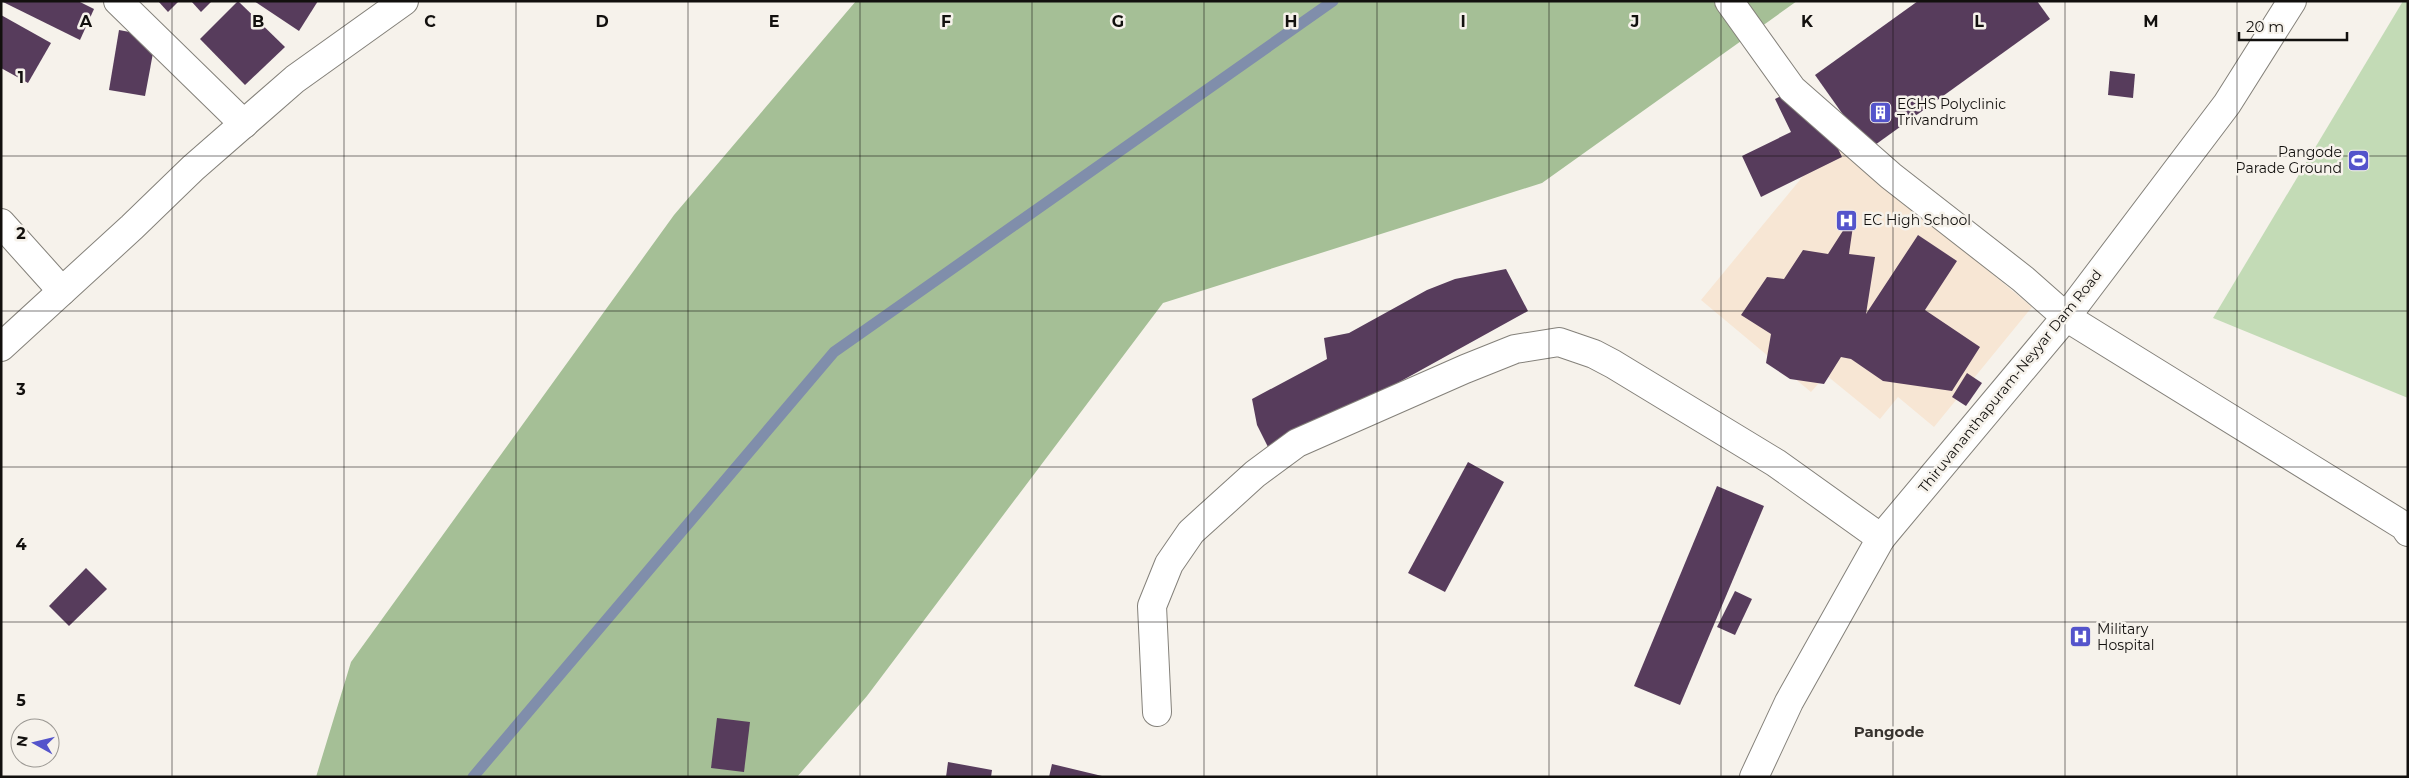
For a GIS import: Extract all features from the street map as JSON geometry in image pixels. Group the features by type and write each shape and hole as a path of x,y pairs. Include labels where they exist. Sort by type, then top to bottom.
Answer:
{"main road":[{"path":"118,1 244,124"},
{"path":"1,347 193,168 295,79 404,1"},
{"path":"1730,1 1792,89 1891,176 2023,279 2066,318 2396,516 2408,532"},
{"name":"Thiruvananthapuram-Neyyar Dam Road","path":"1754,777 1789,702 1881,538 2066,318 2227,104 2292,1"},
{"path":"1,223 62,292"},
{"path":"1157,712 1152,606 1169,564 1191,532 1255,474 1297,443 1515,349 1559,342 1594,354 1776,463 1881,538"}],"shaded area":[{"name":"EC High School","path":"1832,141 2032,307 1934,427 1898,397 1880,419 1826,375 1811,392 1701,300"}],"green space":[{"path":"856,1 1797,1 1542,183 1163,303 867,696 797,777 316,777 351,662 674,215"},
{"name":"Pangode Parade Ground","path":"2403,1 2408,1 2408,398 2213,318"}],"building":[{"path":"1,1 78,1 94,9 80,40"},
{"path":"158,1 179,1 168,12"},
{"path":"191,1 212,1 201,12"},
{"path":"238,1 285,47 245,85 200,39"},
{"path":"254,1 318,1 299,31"},
{"name":"ECHS Polyclinic Trivandrum","path":"1918,1 2037,1 2050,19 1868,150 1815,75"},
{"path":"1,15 51,43 28,83 1,68"},
{"path":"119,30 156,37 145,96 109,90"},
{"path":"2110,71 2135,74 2133,98 2108,95"},
{"path":"1806,83 1842,157 1761,197 1742,156 1791,132 1775,99"},
{"path":"1855,212 1849,254 1875,257 1866,314 1918,235 1957,261 1925,310 1980,347 1952,391 1883,381 1851,359 1841,357 1824,384 1790,379 1766,363 1771,334 1741,315 1767,277 1784,279 1803,250 1828,254"},
{"path":"1506,269 1528,311 1271,453 1257,425 1252,399 1327,359 1324,338 1349,333 1427,290 1455,279"},
{"path":"1967,373 1982,383 1966,406 1952,397"},
{"path":"1468,462 1504,482 1445,592 1408,573"},
{"path":"1717,486 1764,506 1680,705 1634,686"},
{"path":"86,568 107,589 69,626 49,606"},
{"path":"1735,591 1752,599 1735,635 1717,627"},
{"path":"717,718 750,722 744,772 711,768"},
{"path":"948,762 992,770 991,777 946,777"},
{"path":"1052,764 1102,776 1102,777 1049,777"}],"waterway":[{"path":"473,777 834,352 1333,1"}],"place":[{"name":"ECHS Polyclinic Trivandrum","path":"1881,112"},
{"name":"Pangode Parade Ground","path":"2358,160"},
{"name":"EC High School","path":"1847,220"},
{"name":"Military Hospital","path":"2081,637"}],"district":[{"name":"Pangode","path":"1889,732"}]}
